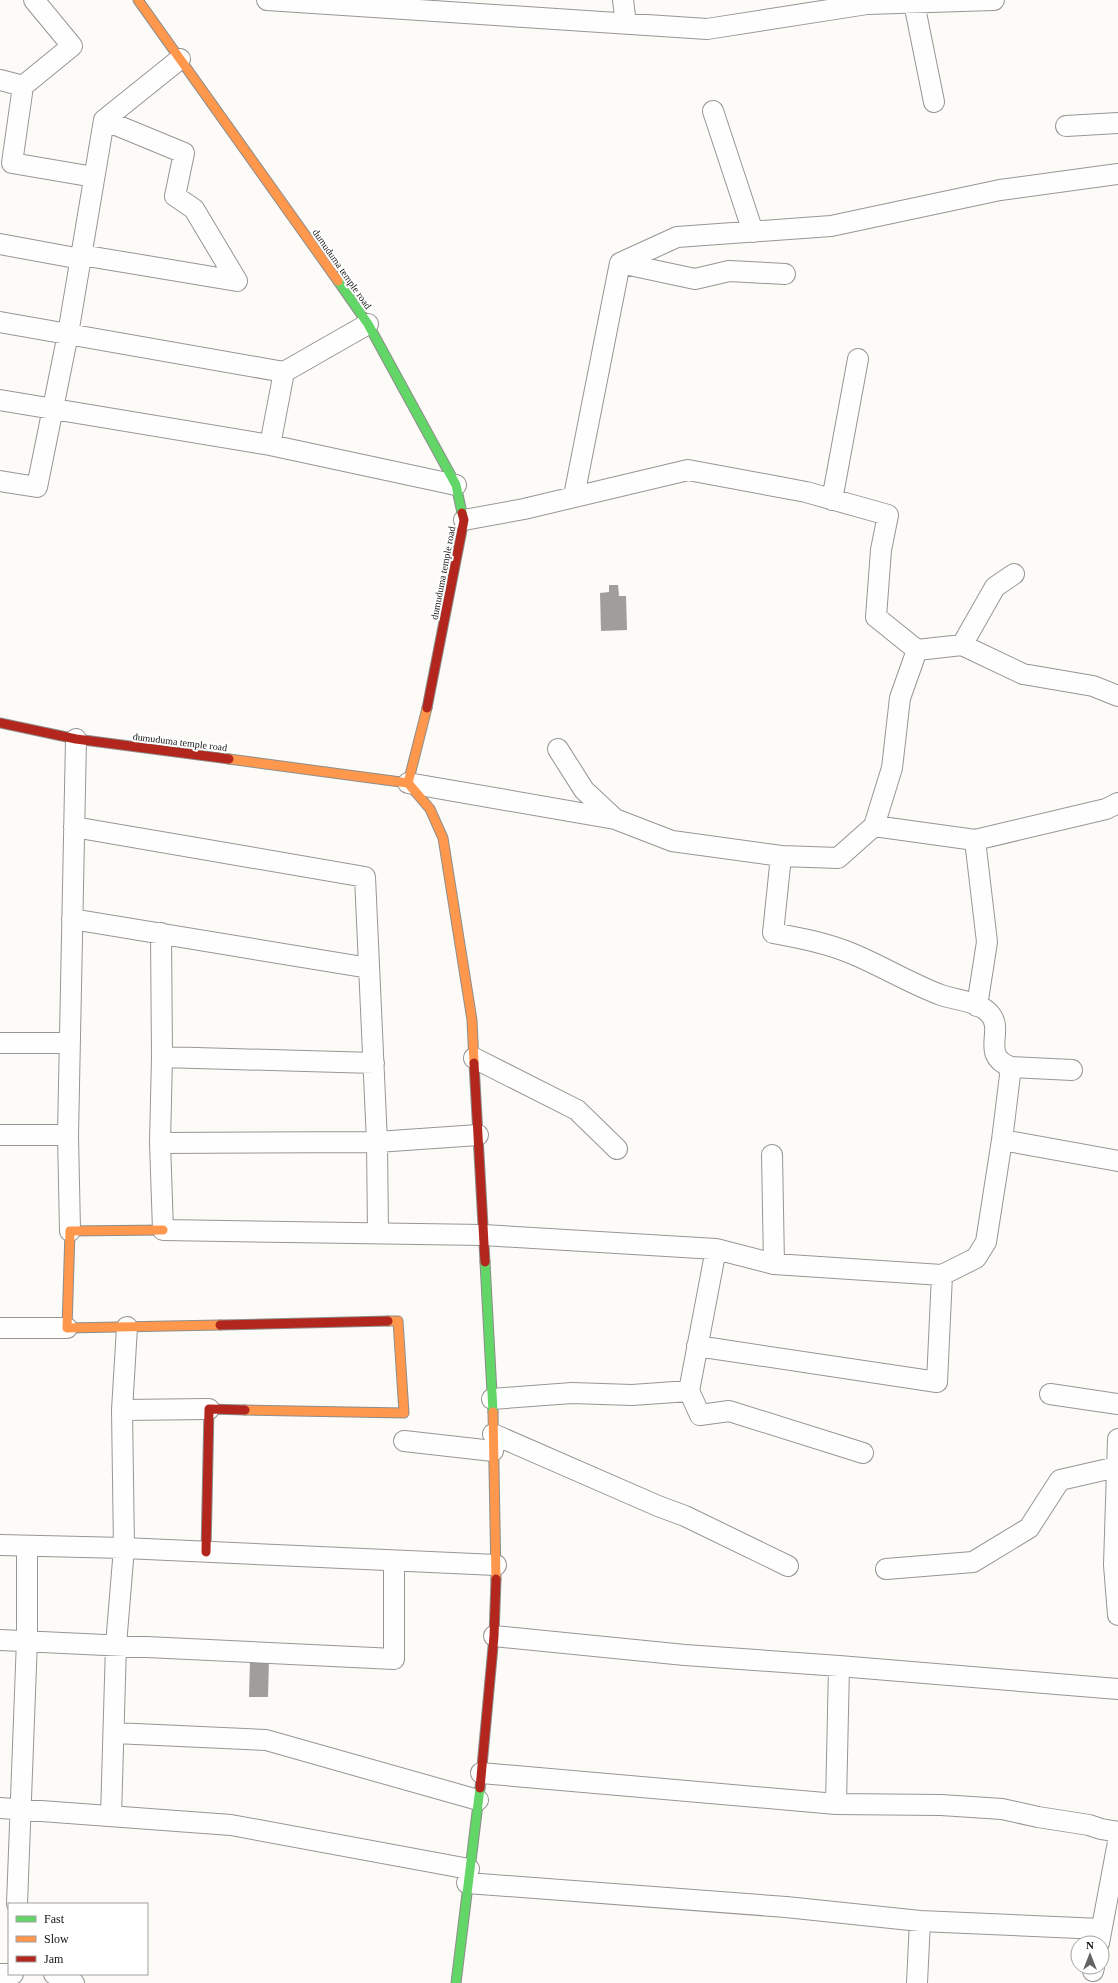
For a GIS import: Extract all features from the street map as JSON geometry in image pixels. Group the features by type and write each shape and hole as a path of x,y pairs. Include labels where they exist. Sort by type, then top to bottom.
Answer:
{"street":[{"path":"34,0 72,46 23,86 6,162 94,177"},
{"name":"dumuduma temple road","path":"0,723 76,739 408,783 423,729 464,520 456,485 368,324 139,0"},
{"path":"267,0 380,3 626,24 707,29 867,2 914,3 994,0"},
{"path":"623,0 626,24"},
{"path":"914,3 934,102"},
{"path":"0,480 37,487 68,334 104,120 180,59"},
{"path":"0,80 23,86"},
{"path":"713,111 753,232"},
{"path":"0,244 237,281 194,209 175,196 184,153 104,120"},
{"path":"1066,126 1118,123"},
{"path":"620,263 678,237 831,226 1000,190 1118,174"},
{"path":"620,263 695,279 729,271 785,274"},
{"path":"574,496 620,263"},
{"path":"0,322 284,372 368,324"},
{"path":"832,500 858,359"},
{"path":"270,445 284,372"},
{"path":"0,400 270,445 456,485"},
{"path":"464,520 524,509 688,470 806,492 888,515 881,550 876,617 917,650 962,645 1023,674 1093,686 1118,696"},
{"path":"962,645 995,587 1014,574"},
{"path":"408,783 615,819 672,841 781,856 838,858 874,826 892,768 900,698 917,650"},
{"path":"67,1328 70,1231 68,1135 69,1044 76,739"},
{"path":"558,749 584,790 615,819"},
{"path":"408,783 430,809 443,838 472,1020 492,1399 496,1565 494,1636 481,1773 456,1983"},
{"path":"874,826 976,840 1106,809 1118,803"},
{"path":"74,827 365,877 374,1063 378,1233"},
{"path":"976,840 987,942 977,1006"},
{"path":"781,856 773,933 820,942 852,953 940,994 977,1006 989,1012 995,1026 994,1052 996,1057 1002,1063 1011,1066 1072,1070"},
{"path":"72,919 369,968"},
{"path":"160,933 162,1057 160,1143 163,1230"},
{"path":"0,1043 69,1044"},
{"path":"162,1057 374,1063"},
{"path":"474,1058 577,1110 617,1149"},
{"path":"70,1231 163,1230 483,1235 716,1249 774,1264 942,1275 976,1258 986,1242 1002,1140 1011,1066"},
{"path":"0,1135 68,1135"},
{"path":"160,1143 376,1142 478,1135"},
{"path":"1002,1140 1118,1161"},
{"path":"772,1155 774,1264"},
{"path":"716,1249 689,1391 700,1415 729,1411 864,1453"},
{"path":"697,1346 937,1382 942,1275"},
{"path":"0,1328 127,1327 398,1321 404,1413 209,1409 122,1410"},
{"path":"112,1816 116,1645 124,1548 122,1410 127,1327"},
{"path":"492,1399 572,1393 632,1395 689,1391"},
{"path":"1050,1394 1118,1404"},
{"path":"206,1552 209,1409"},
{"path":"1118,1439 1116,1565 1118,1615"},
{"path":"404,1441 493,1443 685,1516 788,1566"},
{"path":"886,1569 973,1562 1029,1528 1060,1480 1117,1468"},
{"path":"0,1545 124,1548 496,1565"},
{"path":"11,1895 22,1809 27,1640 27,1546"},
{"path":"0,1640 27,1640 394,1659 394,1560"},
{"path":"494,1636 685,1655 1118,1689"},
{"path":"836,1804 839,1666"},
{"path":"114,1733 266,1740 478,1800"},
{"path":"481,1773 836,1804 941,1805 1002,1809 1038,1817 1089,1824 1118,1832"},
{"path":"0,1808 231,1825 468,1876 920,1921 1088,1935"},
{"path":"1100,1935 1118,1842"},
{"path":"917,1983 920,1921"},
{"path":"56,1975 74,1983"}],"building":[{"path":"609,585 618,585 619,596 626,596 627,630 601,631 600,593 609,592"},
{"path":"250,1660 269,1660 268,1697 249,1697"}],"traffic: fast":[{"path":"338,281 368,324 456,485 462,513"},
{"path":"485,1262 493,1412"},
{"path":"456,1983 480,1788"}],"traffic: slow":[{"path":"138,0 338,281"},
{"path":"229,759 408,783 427,708"},
{"path":"408,783 430,809 443,838 472,1020 474,1063"},
{"path":"163,1230 70,1231 67,1328 220,1325"},
{"path":"245,1410 404,1413 398,1321 388,1321"},
{"path":"493,1412 496,1579"}],"traffic: jam":[{"path":"427,708 464,520 462,513"},
{"path":"0,723 76,739 229,759"},
{"path":"474,1063 485,1262"},
{"path":"220,1325 388,1321"},
{"path":"206,1552 209,1409 245,1410"},
{"path":"480,1788 494,1636 496,1579"}]}
